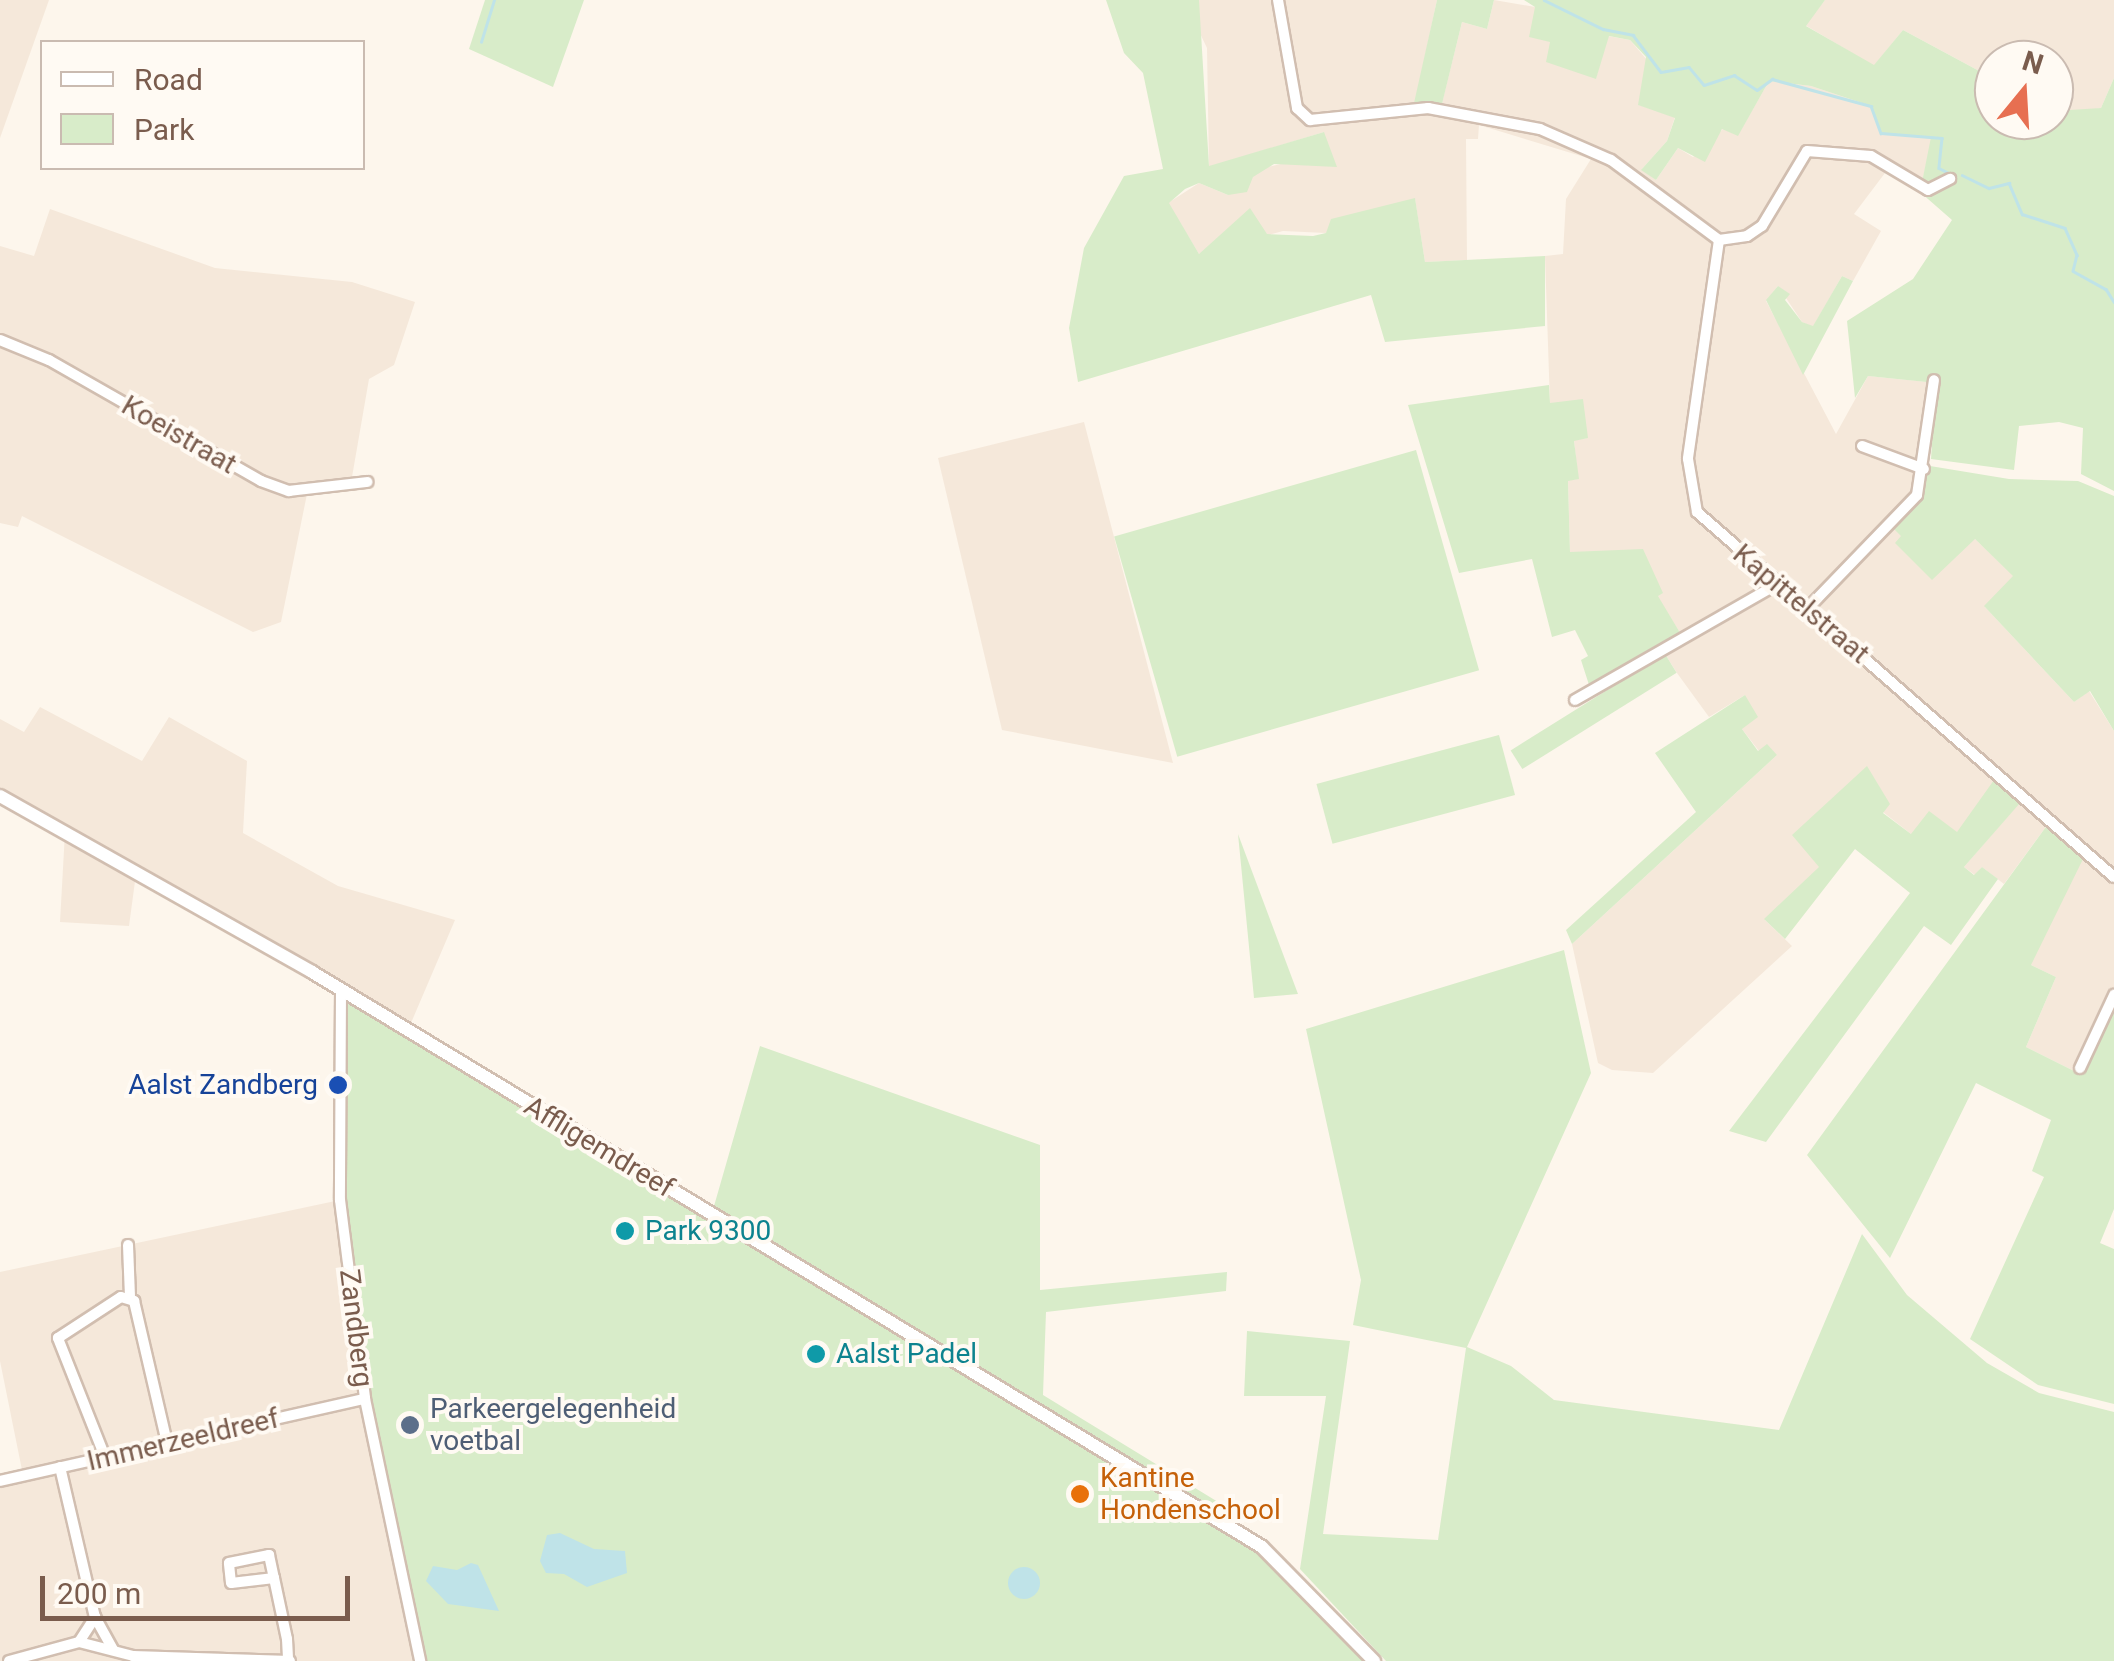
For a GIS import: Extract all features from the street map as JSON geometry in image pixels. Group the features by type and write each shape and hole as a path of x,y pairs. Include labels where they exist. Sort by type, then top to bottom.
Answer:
{"street":[{"path":"1278,0 1297,108 1310,120 1428,108 1540,129 1612,160 1719,240 1762,226 1807,151 1870,156 1928,190 1950,179"},
{"name":"Kapittelstraat","path":"1719,240 1687,480 1710,529 1779,583 2114,877"},
{"name":"Koeistraat","path":"0,340 49,360 261,481 289,490 368,482"},
{"path":"1808,608 1917,495 1924,470 1934,380"},
{"path":"1862,446 1924,470"},
{"path":"1575,700 1779,583"},
{"name":"Affligemdreef","path":"0,796 341,990 1262,1547 1374,1661"},
{"name":"Zandberg","path":"341,990 340,1200 365,1399 420,1661"},
{"path":"2080,1068 2114,995"},
{"path":"128,1245 130,1296 167,1443"},
{"path":"104,1457 58,1338 130,1296"},
{"name":"Immerzeeldreef","path":"0,1480 365,1399"},
{"path":"60,1467 95,1616 113,1649"},
{"path":"9,1661 79,1642 133,1656 289,1661 274,1578 268,1555 229,1564 231,1583 274,1578"},
{"path":"79,1642 95,1616"}],"shaded area":[{"path":"0,0 49,0 0,138"},
{"path":"1199,0 1437,0 1415,103 1442,103 1462,22 1487,29 1494,0 1535,7 1550,42 1596,78 1608,36 1630,40 1648,61 1639,105 1675,117 1667,141 1642,169 1656,180 1678,148 1693,157 1723,129 1738,135 1769,81 1811,86 1871,106 1916,136 1932,137 1920,192 1885,173 1854,214 1881,231 1853,281 1842,276 1813,327 1802,322 1778,286 1766,301 1836,434 1868,376 1937,383 1928,478 1892,526 1902,536 1975,539 2014,576 1985,607 2074,702 2089,691 2114,731 2114,1000 2080,1074 2026,1047 2056,977 2031,965 2048,824 2004,884 1982,867 1975,875 1964,867 2019,803 1957,832 1911,834 1883,812 1765,920 1792,946 1653,1073 1612,1070 1598,1063 1572,944 1777,755 1759,751 1742,729 1745,695 1709,717 1677,673 1665,654 1682,636 1657,596 1662,593 1570,553 1568,480 1578,479 1574,440 1587,438 1550,404 1545,256 1563,254 1566,199 1591,159 1479,125 1478,139 1466,139 1467,260 1425,262 1415,199 1326,233 1283,231 1199,254 1168,203 1199,183 1228,195 1263,168 1289,162 1324,132 1209,167 1207,48 1196,25"},
{"path":"1825,0 2114,0 2114,78 2101,108 2074,113 2074,40 1974,40 1974,68 1903,30 1874,66 1805,25"},
{"path":"50,209 215,268 352,282 415,302 394,365 369,379 352,477 307,494 281,622 253,632 22,516 18,527 0,523 0,246 34,256"},
{"path":"1084,422 1173,763 1002,730 938,458"},
{"path":"40,707 142,761 169,717 247,761 243,833 338,886 455,920 408,1030 136,874 129,926 60,922 65,832 0,796 0,719 24,732"},
{"path":"340,1200 420,1661 0,1661 0,1481 23,1475 0,1361 0,1272"}],"green space":[{"path":"485,0 584,0 553,87 469,49"},
{"path":"1106,0 1199,0 1209,166 1324,132 1337,167 1274,164 1253,177 1247,192 1228,195 1199,183 1185,189 1169,203 1199,254 1250,208 1267,234 1313,236 1326,233 1331,219 1415,198 1425,262 1545,256 1545,326 1385,342 1371,295 1078,382 1069,328 1084,248 1124,176 1163,169 1143,73 1124,53"},
{"path":"1437,0 1494,0 1487,29 1462,22 1442,104 1414,103"},
{"path":"1524,0 1825,0 1806,26 1874,65 1903,30 1974,68 1974,140 2074,140 2074,110 2101,108 2114,78 2114,491 2081,474 2083,428 2059,422 2019,426 2014,470 1931,459 1936,383 1868,376 1855,398 1847,321 1913,279 1952,220 1920,192 1931,137 1881,133 1871,106 1811,86 1769,81 1738,136 1722,129 1705,162 1678,148 1656,180 1641,170 1667,141 1675,118 1638,105 1646,57 1630,40 1609,36 1596,79 1546,62 1550,42 1529,37 1535,7"},
{"path":"1842,276 1853,281 1803,375 1766,300 1778,286 1790,294 1785,300 1802,322 1813,326"},
{"path":"1549,385 1550,403 1583,399 1588,438 1574,441 1579,479 1568,481 1570,552 1643,549 1663,593 1658,596 1682,636 1590,688 1581,660 1588,656 1575,630 1552,637 1532,559 1459,573 1408,405"},
{"path":"1416,450 1479,670 1177,757 1114,537"},
{"path":"1930,466 2009,479 2078,481 2114,496 2114,731 2090,691 2074,702 1984,606 2013,576 1975,539 1932,580 1895,543 1901,536 1891,526 1921,496"},
{"path":"1665,654 1677,673 1522,769 1511,750"},
{"path":"1745,695 1758,717 1742,729 1758,751 1767,744 1777,755 1572,944 1566,930 1696,812 1655,753"},
{"path":"1499,735 1515,795 1332,844 1316,784"},
{"path":"1867,766 1890,804 1883,813 1911,834 1929,811 1957,832 1994,780 2020,803 1964,867 1974,875 1982,867 1998,879 1951,945 1924,926 1766,1142 1729,1131 1910,893 1855,849 1785,939 1764,919 1819,867 1792,835"},
{"path":"2048,824 2084,857 2031,965 2056,977 2026,1047 2080,1074 2114,1000 2114,1209 2100,1243 2114,1249 2114,1404 2038,1385 1970,1339 2044,1177 2032,1171 2051,1120 1976,1083 1890,1258 1807,1155"},
{"path":"1238,834 1298,994 1254,998"},
{"path":"1564,950 1591,1073 1467,1347 1511,1366 1554,1400 1779,1430 1862,1234 1907,1295 1987,1363 2039,1393 2114,1412 2114,1661 1386,1661 1300,1569 1326,1396 1244,1396 1247,1331 1350,1341 1323,1534 1438,1540 1466,1348 1353,1325 1361,1280 1306,1029"},
{"path":"341,990 712,1213 760,1046 1040,1145 1040,1290 1227,1272 1226,1291 1046,1312 1043,1395 1236,1513 1232,1523 1374,1661 420,1661 365,1399 340,1200"}],"water":[{"path":"560,1533 594,1549 625,1551 627,1573 587,1587 564,1574 546,1573 540,1561 547,1535"},
{"path":"471,1563 478,1565 499,1611 448,1604 426,1581 433,1566 457,1570"},
{"path":"1024,1567 1035,1572 1040,1583 1035,1594 1024,1599 1013,1594 1008,1583 1013,1572"}],"waterway":[{"path":"481,42 494,0"},
{"path":"1544,0 1603,29 1633,35 1661,72 1689,67 1704,85 1734,75 1757,90 1772,79 1871,106 1881,133 1942,138 1939,168 1947,172"},
{"path":"1962,175 1989,188 2009,183 2022,214 2065,228 2077,255 2073,271 2106,289 2114,302"}],"place":[{"name":"Aalst Zandberg","path":"338,1085"},
{"name":"Park 9300","path":"625,1231"},
{"name":"Aalst Padel","path":"816,1354"},
{"name":"Parkeergelegenheid voetbal","path":"410,1425"},
{"name":"Kantine Hondenschool","path":"1080,1494"}]}
